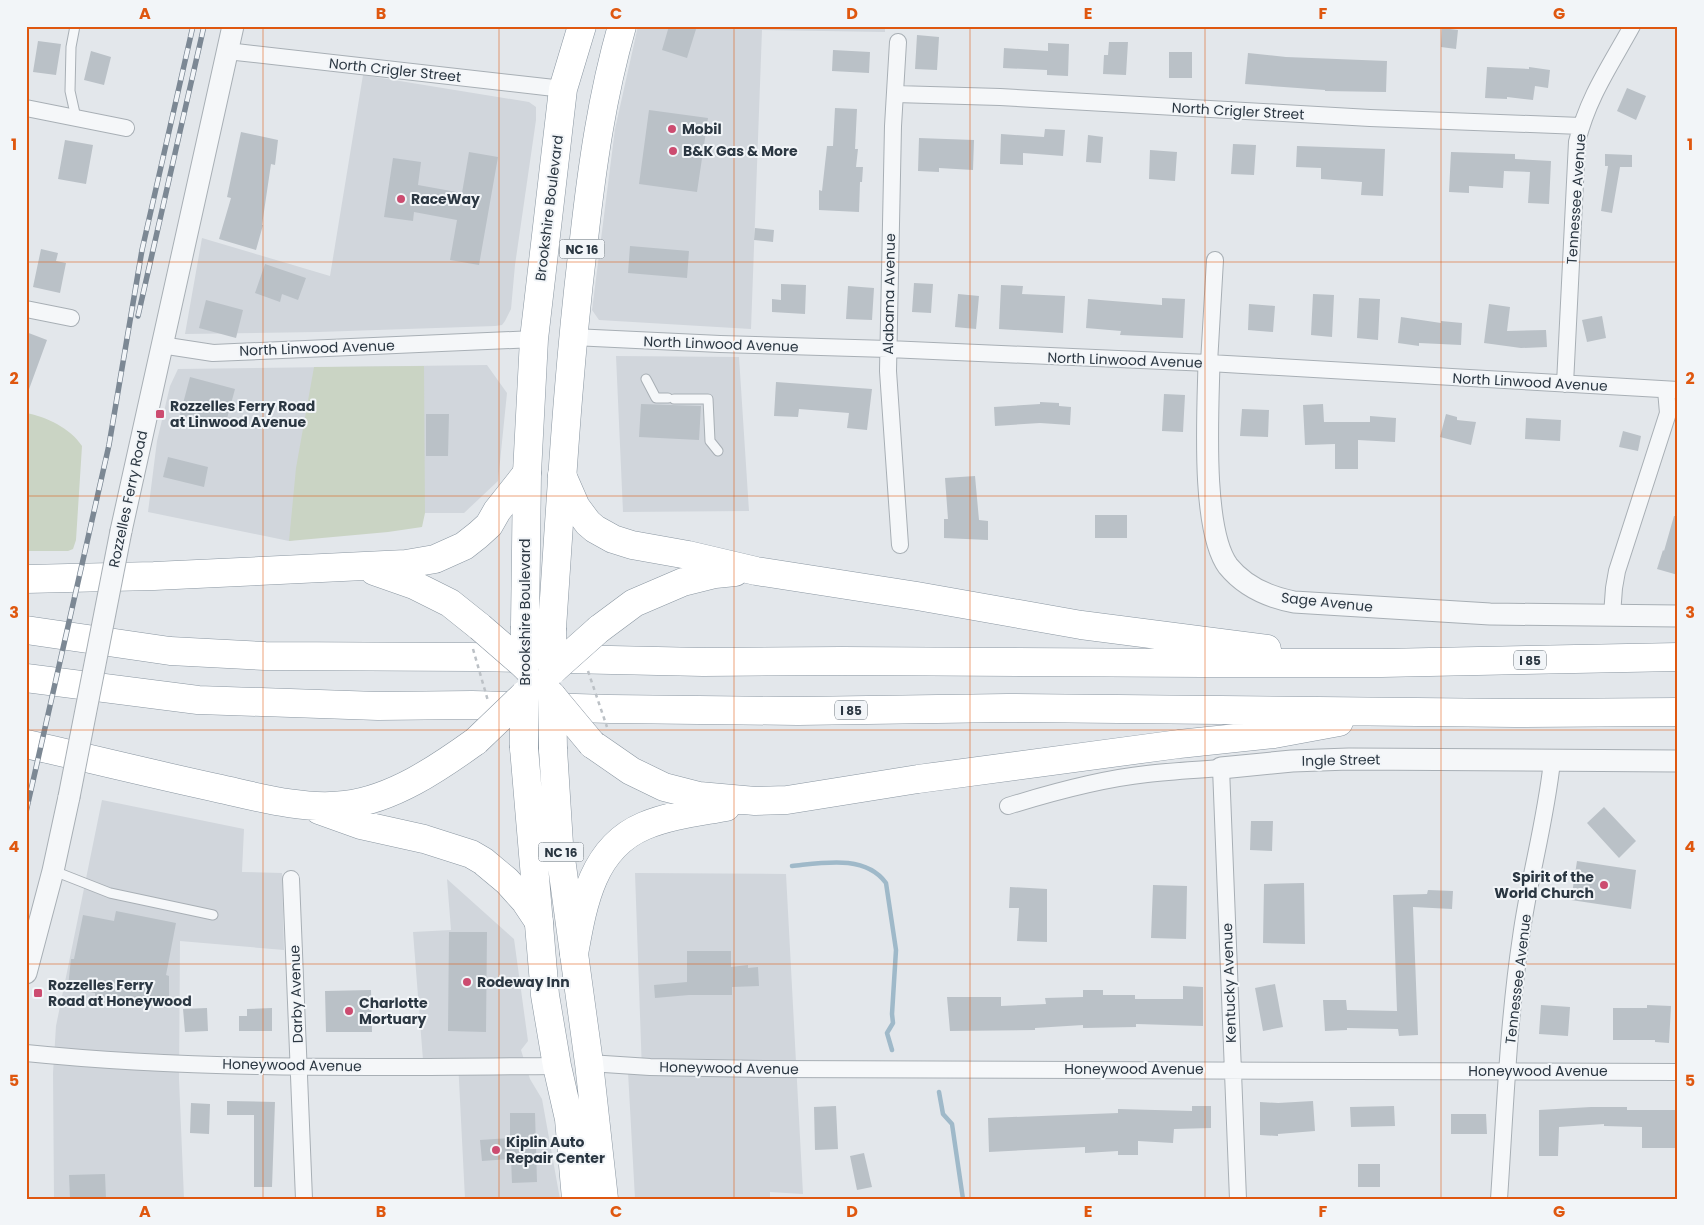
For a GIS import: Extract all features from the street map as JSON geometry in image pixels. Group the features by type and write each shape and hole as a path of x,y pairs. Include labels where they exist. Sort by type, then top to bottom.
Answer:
{"highway":[{"name":"Brookshire Boulevard","path":"582,26 563,89 534,338 527,473 525,626 553,749 560,844 589,1063 604,1199"},
{"path":"600,26 590,72 594,80 606,84"},
{"name":"Brookshire Boulevard","path":"576,1199 568,1119 545,994 524,748 552,628 573,337 590,185 606,84 622,26"},
{"path":"26,579 154,576 406,564 435,559 464,546 489,525 497,511 527,473"},
{"path":"562,475 576,507 588,523 613,539 632,545 688,555 756,571 916,596 1081,625 1382,663"},
{"path":"357,566 414,585 450,603 476,637 539,682 592,744 603,739 630,771 664,787 699,796 755,801 787,800 918,779 1178,744 1274,734 1394,711"},
{"path":"306,805 345,805 377,797 417,779 451,759 476,741 599,629 634,603 683,582 714,574 756,571"},
{"name":"I 85","path":"26,630 170,651 265,656 471,657 703,662 1382,663 1678,657"},
{"name":"I 85","path":"26,678 198,700 378,706 472,705 798,711 1007,708 1678,712"},
{"path":"26,744 166,777 306,805 361,825 424,839 471,854 508,881 539,922"},
{"path":"574,954 583,907 594,876 603,858 620,840 646,825 668,818 755,801"}],"street":[{"name":"Rozzelles Ferry Road","path":"26,972 53,871 121,531 233,26"},
{"name":"Tennessee Avenue","path":"1565,384 1577,142 1581,126 1597,86 1613,62 1632,26"},
{"name":"Alabama Avenue","path":"898,42 888,371 900,545"},
{"name":"North Crigler Street","path":"227,51 563,89"},
{"name":"North Crigler Street","path":"895,94 1000,97 1370,118 1581,126"},
{"path":"26,108 126,128"},
{"path":"1209,363 1215,260"},
{"path":"26,309 71,318"},
{"name":"North Linwood Avenue","path":"573,337 1209,363 1672,390"},
{"name":"North Linwood Avenue","path":"161,345 213,352 534,338"},
{"name":"Sage Avenue","path":"1209,363 1208,475 1213,529 1218,548 1228,565 1240,579 1253,588 1283,600 1303,602 1490,614 1678,616"},
{"path":"1612,615 1617,571 1668,413 1672,390"},
{"name":"Ingle Street","path":"1008,806 1068,789 1146,774 1292,761 1349,759 1678,761"},
{"name":"Tennessee Avenue","path":"1499,1199 1508,1071 1521,937 1547,803 1552,760"},
{"name":"Kentucky Avenue","path":"1221,768 1238,1199"},
{"name":"Darby Avenue","path":"291,879 304,1199"},
{"name":"Honeywood Avenue","path":"26,1053 106,1060 215,1065 557,1066"},
{"name":"Honeywood Avenue","path":"589,1063 650,1067 768,1069 1678,1072"}],"lane":[{"path":"74,26 71,47 70,91 76,118"},
{"path":"646,379 656,398 708,399 710,441 718,451"},
{"path":"53,871 110,893 213,915"}],"path":[{"path":"476,637 488,701"},
{"path":"588,671 603,739"}],"shaded area":[{"path":"638,26 885,26 885,32 762,30 751,329 599,320 592,310 615,129"},
{"path":"363,75 529,102 536,107 536,120 515,265 511,309 505,321 502,325 495,326 185,334 202,238 330,276"},
{"path":"616,356 739,357 749,511 623,512"},
{"path":"487,365 507,393 498,481 464,513 425,513 289,541 148,512 157,441 170,386 178,369"},
{"path":"102,800 244,829 242,872 282,873 284,950 180,941 179,1079 184,1199 54,1199 53,1073 56,1026"},
{"path":"635,873 786,874 803,1194 770,1192 770,1199 635,1199 628,1072 642,1072"},
{"path":"447,879 514,939 528,1041 521,1050 530,1079 542,1099 560,1199 465,1199 458,1061 423,1060 413,932 451,930"}],"green space":[{"path":"424,366 425,513 422,527 289,541 296,468 314,367"},
{"path":"26,413 42,417 57,424 71,434 82,446 76,540 73,549 68,551 26,551"}],"building":[{"path":"669,26 697,26 687,58 662,50"},
{"path":"1442,28 1458,30 1456,49 1441,47"},
{"path":"917,35 939,37 937,70 915,69"},
{"path":"38,41 61,44 56,75 33,72"},
{"path":"1109,42 1128,42 1126,75 1103,74 1104,55 1108,55"},
{"path":"1048,43 1069,44 1068,76 1047,75 1047,70 1003,68 1004,48 1048,51"},
{"path":"833,50 870,52 869,73 832,71"},
{"path":"91,51 111,57 104,85 84,80"},
{"path":"1169,52 1192,52 1192,78 1169,78"},
{"path":"1248,53 1286,57 1387,61 1386,92 1325,91 1245,84"},
{"path":"1487,67 1529,69 1529,67 1550,70 1548,88 1535,86 1533,100 1507,97 1507,99 1485,98"},
{"path":"1627,88 1646,96 1636,120 1617,111"},
{"path":"835,108 857,109 855,149 858,149 856,167 863,167 862,182 860,182 859,212 819,210 819,190 822,191 827,146 833,146"},
{"path":"649,110 708,118 697,192 639,184"},
{"path":"1045,129 1065,130 1063,156 1023,153 1023,165 1000,164 1001,134 1044,137"},
{"path":"241,132 278,140 275,165 271,164 263,225 256,250 219,239 231,198 227,197"},
{"path":"1088,135 1103,137 1101,163 1086,162"},
{"path":"919,138 974,140 973,170 939,168 939,172 918,171"},
{"path":"65,140 93,145 86,184 58,179"},
{"path":"1233,144 1256,145 1254,175 1231,174"},
{"path":"1297,146 1385,149 1383,196 1361,195 1362,182 1321,179 1321,168 1296,167"},
{"path":"1150,150 1177,152 1175,181 1149,179"},
{"path":"469,152 498,157 479,265 450,260 457,220 414,212 413,221 384,217 393,158 421,162 418,185 462,193"},
{"path":"1451,152 1515,154 1515,159 1551,161 1549,204 1528,203 1530,172 1504,171 1503,188 1469,186 1469,193 1449,192"},
{"path":"1605,154 1632,155 1632,167 1620,167 1612,213 1601,211 1608,166 1605,166"},
{"path":"755,228 774,230 773,242 754,240"},
{"path":"630,246 689,251 687,278 628,273"},
{"path":"41,249 58,253 56,261 66,263 60,293 33,287"},
{"path":"265,264 306,278 298,300 282,294 280,302 255,293"},
{"path":"914,283 933,284 931,313 912,312"},
{"path":"781,284 806,285 805,314 772,312 772,299 781,300"},
{"path":"1001,285 1023,286 1022,294 1065,296 1063,333 999,329"},
{"path":"848,286 874,288 872,320 846,319"},
{"path":"958,294 979,296 976,329 955,327"},
{"path":"1313,294 1334,295 1332,337 1311,335"},
{"path":"1162,298 1185,299 1183,338 1120,335 1121,331 1086,328 1088,299 1162,305"},
{"path":"1359,298 1380,299 1378,340 1357,338"},
{"path":"206,300 243,310 236,338 199,328"},
{"path":"1249,304 1275,306 1273,332 1248,330"},
{"path":"1489,304 1510,307 1507,331 1546,330 1547,347 1521,348 1484,343"},
{"path":"1602,316 1606,338 1587,342 1582,320"},
{"path":"1401,317 1441,323 1441,321 1462,323 1461,345 1419,343 1419,346 1398,343"},
{"path":"26,332 47,340 28,392 26,391"},
{"path":"190,377 235,389 225,426 180,415"},
{"path":"776,382 872,389 867,430 847,428 849,413 799,409 798,417 774,416"},
{"path":"1164,394 1185,395 1183,432 1162,431"},
{"path":"1040,402 1059,403 1059,406 1071,407 1070,425 1040,423 995,426 994,407 1040,404"},
{"path":"641,404 701,406 699,440 639,437"},
{"path":"1323,404 1324,422 1370,422 1370,416 1396,418 1395,442 1358,440 1358,469 1335,469 1335,444 1305,445 1303,405"},
{"path":"1242,409 1269,410 1268,437 1240,436"},
{"path":"426,414 449,414 448,456 426,456"},
{"path":"1446,414 1457,417 1457,420 1476,422 1471,445 1440,437"},
{"path":"1526,418 1561,420 1560,441 1525,439"},
{"path":"1623,431 1641,436 1638,451 1619,447"},
{"path":"168,457 208,467 204,487 163,477"},
{"path":"975,476 979,520 988,521 988,540 944,538 944,519 948,519 945,478"},
{"path":"1095,515 1127,515 1127,538 1095,538"},
{"path":"1674,516 1678,516 1678,575 1657,569"},
{"path":"1604,807 1636,841 1619,858 1587,823"},
{"path":"1251,821 1273,821 1272,851 1250,850"},
{"name":"Spirit of the World Church","path":"1577,861 1636,870 1631,909 1571,900"},
{"path":"1304,883 1305,944 1263,943 1264,884"},
{"path":"1153,885 1187,886 1186,939 1151,938"},
{"path":"1010,887 1047,889 1047,942 1017,941 1019,908 1009,908"},
{"path":"1428,890 1453,891 1452,909 1413,907 1418,1035 1399,1036 1398,1029 1347,1028 1347,1030 1325,1031 1323,1000 1346,1000 1347,1010 1397,1011 1393,895 1427,894"},
{"path":"116,911 176,923 166,975 169,976 169,1008 121,1000 119,1006 95,1001 95,993 68,987 71,959 74,959 83,915 114,921"},
{"name":"Rodeway Inn","path":"449,932 487,932 486,1032 448,1031"},
{"path":"687,951 731,951 731,967 748,965 748,968 758,967 759,986 732,987 732,995 689,995 655,998 654,985 687,982"},
{"path":"1275,984 1283,1027 1263,1031 1255,988"},
{"path":"1183,986 1203,987 1203,1026 1136,1024 1136,1027 1083,1028 1083,1025 1035,1028 1035,1030 950,1031 947,997 1001,997 1001,1006 1046,1004 1045,998 1083,997 1083,990 1103,990 1103,995 1135,995 1135,999 1183,999"},
{"name":"Charlotte Mortuary","path":"371,990 372,1032 326,1032 325,991"},
{"path":"1541,1005 1570,1007 1568,1036 1539,1034"},
{"path":"1647,1005 1671,1006 1669,1043 1655,1042 1655,1040 1613,1040 1613,1008 1647,1008"},
{"path":"207,1008 208,1031 185,1032 183,1009"},
{"path":"272,1008 272,1031 239,1031 239,1016 247,1016 247,1009"},
{"path":"227,1101 275,1102 272,1187 254,1187 254,1115 227,1115"},
{"path":"1313,1101 1315,1131 1278,1134 1278,1136 1260,1135 1260,1102"},
{"path":"191,1103 210,1104 209,1134 190,1133"},
{"path":"836,1106 838,1149 815,1150 814,1107"},
{"path":"1192,1106 1211,1106 1211,1128 1174,1129 1173,1143 1138,1141 1138,1155 1118,1155 1118,1151 1085,1153 1085,1147 989,1152 988,1118 1118,1113 1118,1109 1192,1111"},
{"path":"1394,1106 1395,1126 1351,1127 1350,1107"},
{"path":"1627,1107 1627,1110 1678,1110 1678,1148 1642,1148 1642,1127 1604,1126 1604,1124 1559,1127 1558,1156 1539,1156 1539,1110"},
{"path":"510,1113 535,1113 537,1182 512,1183 511,1159 482,1161 480,1140 510,1138"},
{"path":"1451,1114 1486,1114 1487,1134 1451,1134"},
{"path":"864,1153 872,1187 857,1190 850,1156"},
{"path":"1358,1164 1380,1164 1380,1187 1358,1187"},
{"path":"105,1174 106,1199 70,1199 69,1175"}],"waterway":[{"path":"792,866 829,862 855,864 877,874 886,883 896,950 893,1023 887,1033 892,1050"},
{"path":"939,1092 943,1114 952,1124 963,1199"}],"railway":[{"path":"26,812 109,445 142,250 193,26"},
{"path":"138,316 204,26"}],"place":[{"name":"Mobil","path":"672,129"},
{"name":"B&K Gas & More","path":"673,151"},
{"name":"RaceWay","path":"401,199"},
{"name":"Rozzelles Ferry Road at Linwood Avenue","path":"160,414"},
{"name":"Spirit of the World Church","path":"1604,885"},
{"name":"Rodeway Inn","path":"467,982"},
{"name":"Rozzelles Ferry Road at Honeywood","path":"38,993"},
{"name":"Charlotte Mortuary","path":"349,1011"},
{"name":"Kiplin Auto Repair Center","path":"496,1150"}]}
